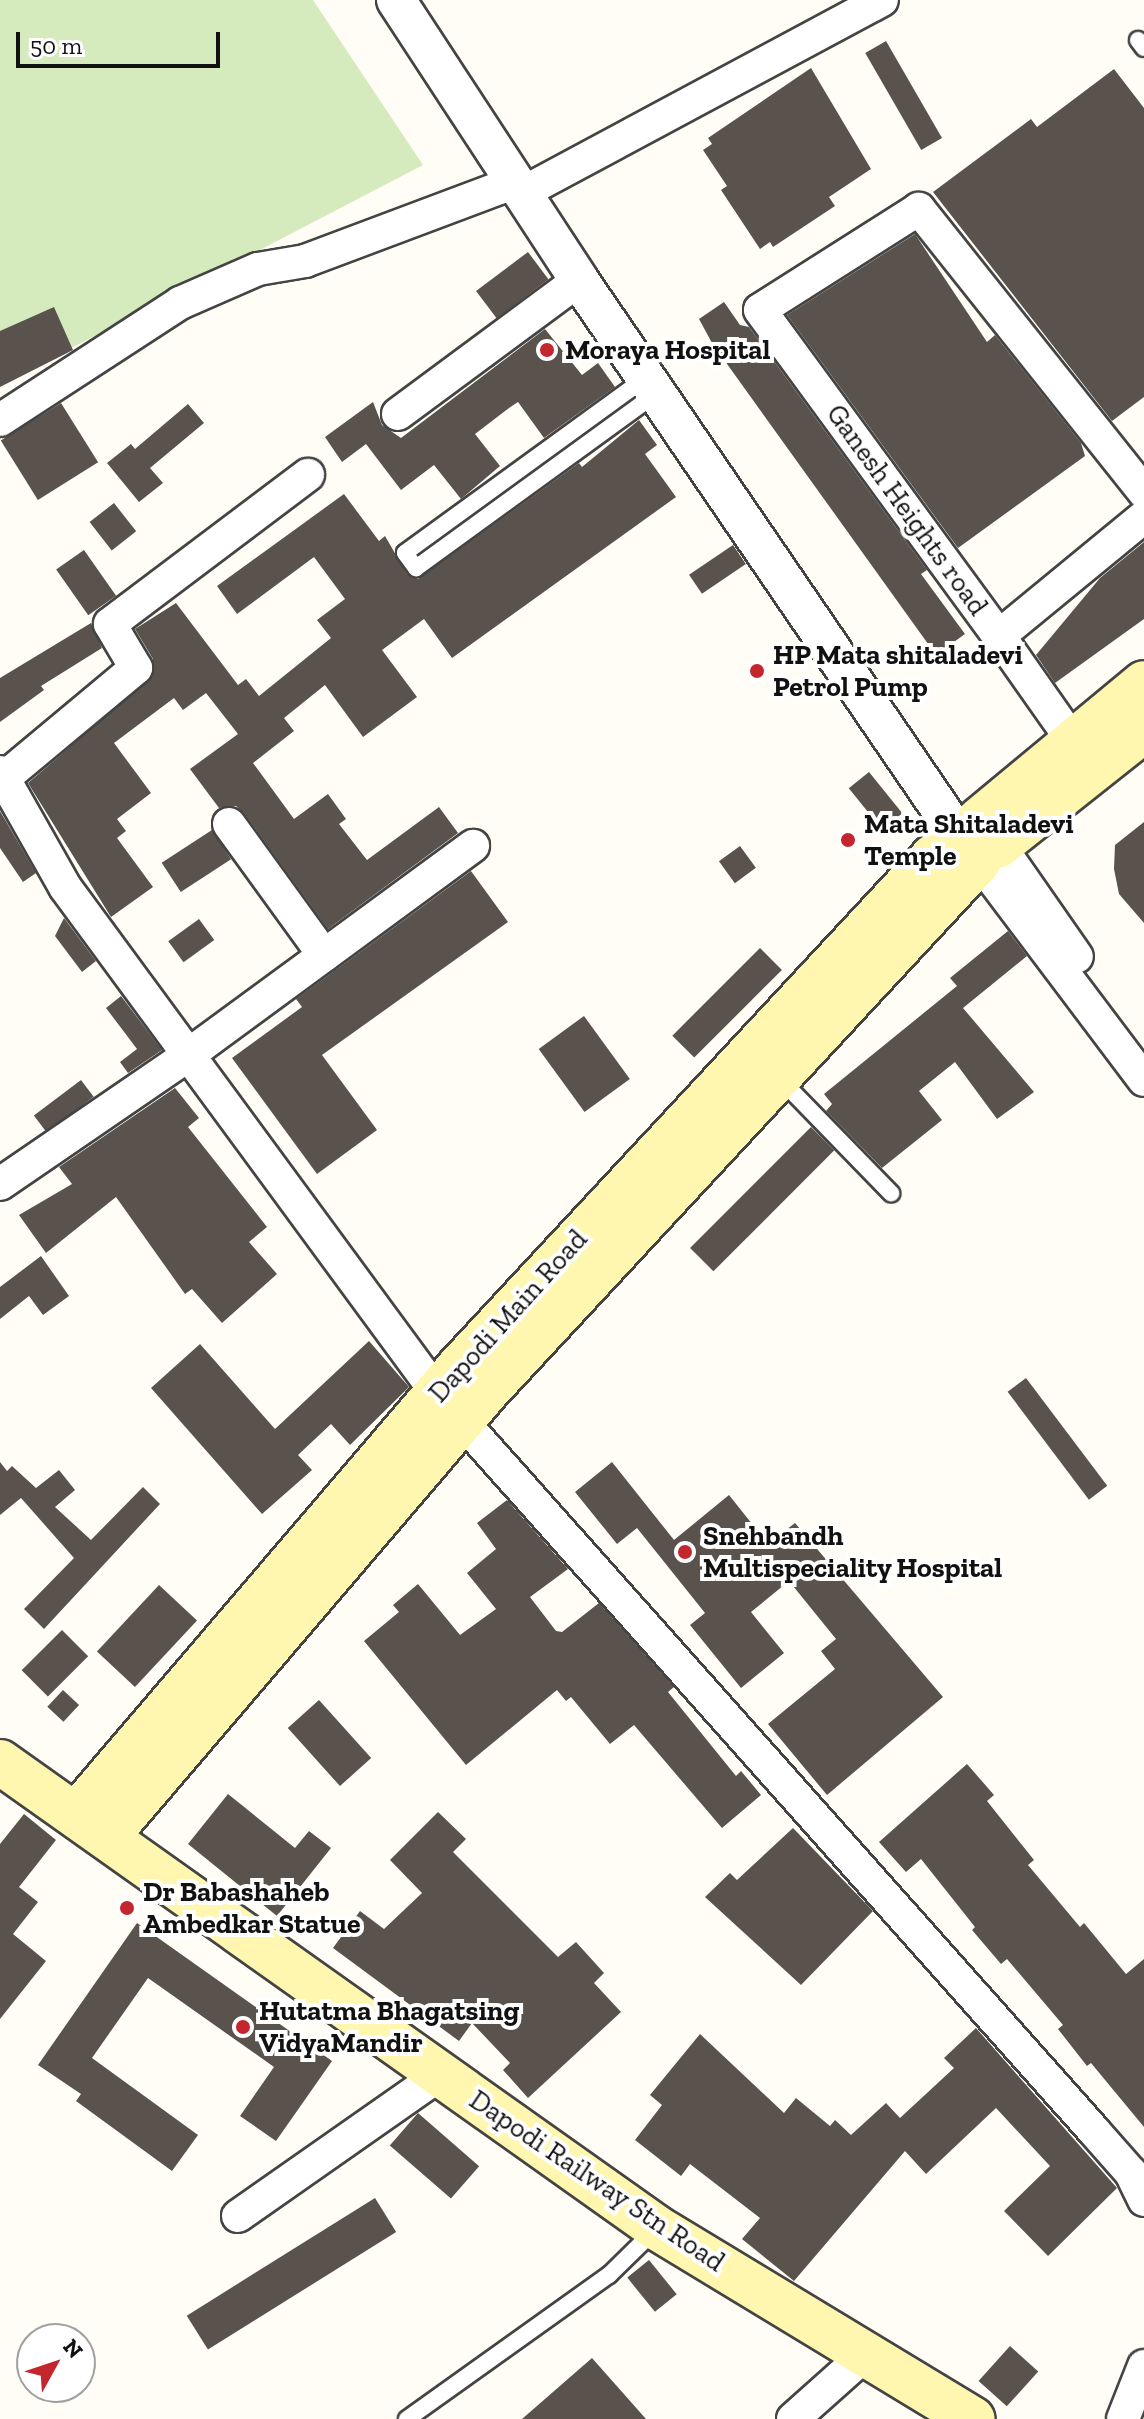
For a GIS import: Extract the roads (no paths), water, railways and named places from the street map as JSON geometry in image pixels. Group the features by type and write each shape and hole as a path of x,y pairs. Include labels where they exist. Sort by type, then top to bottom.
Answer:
{"main road":[{"name":"Dapodi Main Road","path":"449,1407 778,1077 979,840 1072,740 1144,683"},
{"name":"Dapodi Main Road","path":"92,1825 449,1407 933,857 979,840 1144,730"},
{"name":"Dapodi Railway Stn Road","path":"0,1762 657,2228 973,2419"}],"street":[{"path":"396,0 534,186 802,585 1144,1080"},
{"path":"425,0 534,186 579,280 802,585"},
{"path":"0,420 193,297 258,269 305,261 424,219 499,188 534,186 882,0"},
{"name":"Ganesh Heights road","path":"1144,492 919,209 760,310 999,636 1144,517"},
{"path":"398,414 579,280"},
{"path":"308,475 110,624 136,668 2,775 65,887 179,1035 187,1056 449,1407 1131,2173 1144,2200"},
{"path":"999,636 1072,740"},
{"path":"229,824 324,955"},
{"path":"979,840 1144,1046"},
{"path":"0,1184 187,1056 473,846"},
{"path":"238,2216 441,2074"},
{"path":"793,2419 866,2354"},
{"path":"1123,2419 1144,2366"}],"lane":[{"path":"653,384 416,568 405,553 653,384"},
{"path":"778,1077 891,1193"},
{"path":"407,2419 609,2275 657,2228"}],"place":[{"name":"Moraya Hospital","path":"547,350"},
{"name":"HP Mata shitaladevi Petrol Pump","path":"757,671"},
{"name":"Mata Shitaladevi Temple","path":"848,840"},
{"name":"Snehbandh Multispeciality Hospital","path":"685,1552"},
{"name":"Dr Babashaheb Ambedkar Statue","path":"127,1908"},
{"name":"Hutatma Bhagatsing VidyaMandir","path":"243,2027"}]}
